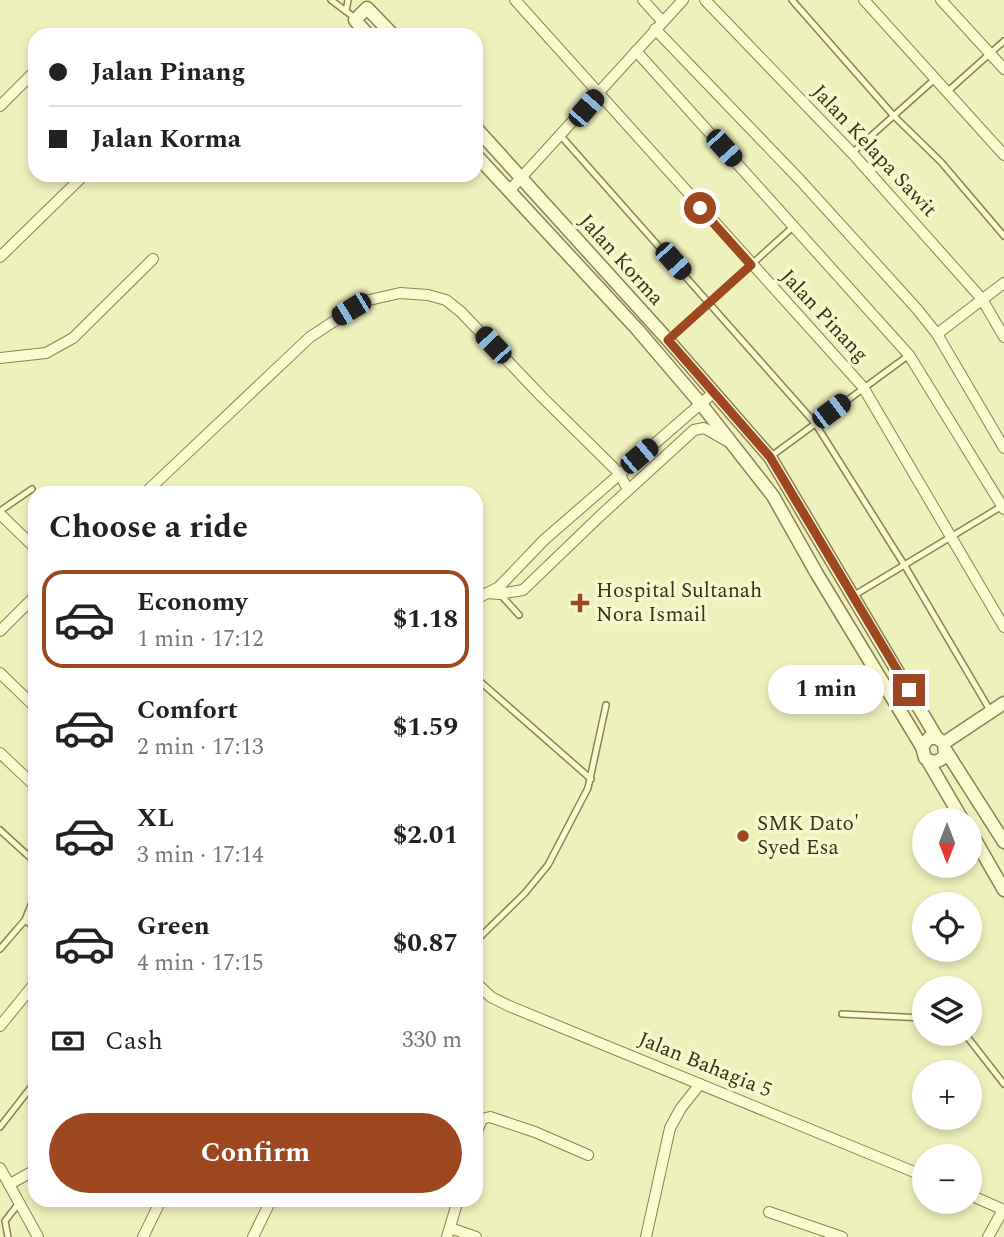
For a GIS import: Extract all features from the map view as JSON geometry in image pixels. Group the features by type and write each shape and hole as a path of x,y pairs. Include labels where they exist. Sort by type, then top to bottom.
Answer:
{"street":[{"name":"Jalan Pinang","path":"515,0 863,387 1004,627"},
{"path":"643,0 659,25 917,309 937,334 1004,448"},
{"path":"509,191 683,0"},
{"name":"Jalan Kelapa Sawit","path":"705,0 852,153 982,299 1004,337"},
{"path":"864,0 1004,155"},
{"path":"941,0 1004,69"},
{"path":"361,28 350,14 369,8 387,28"},
{"path":"636,51 909,355 1003,508"},
{"path":"0,106 28,78"},
{"name":"Jalan Korma","path":"483,136 770,457 1004,842"},
{"name":"Jalan Korma","path":"483,163 637,329 701,404 773,496 922,747"},
{"path":"0,257 77,182"},
{"path":"0,358 47,353 73,338 153,260"},
{"path":"937,334 1004,283"},
{"path":"152,486 310,337 365,301 400,293 428,295 446,300 461,312 619,473 628,490"},
{"path":"499,590 544,540 713,393"},
{"path":"483,595 499,590 523,590 694,430 704,428 730,442"},
{"path":"595,495 606,510"},
{"path":"0,513 28,541"},
{"path":"0,631 28,603"},
{"path":"0,673 28,701"},
{"path":"928,761 940,761 943,744 1004,704"},
{"path":"943,744 929,738 922,747 923,755 955,808"},
{"path":"0,753 28,779"},
{"path":"982,852 1004,890"},
{"name":"Jalan Bahagia 5","path":"483,989 509,1006 912,1171"},
{"path":"0,1026 28,992"},
{"path":"646,1237 670,1128 681,1108 700,1084"},
{"path":"483,1119 490,1117 535,1132 588,1155"},
{"path":"0,1168 37,1237"},
{"path":"10,1184 28,1174"},
{"path":"982,1200 1003,1210 988,1237"},
{"path":"143,1237 158,1207"},
{"path":"253,1237 268,1207"},
{"path":"456,1207 449,1233 476,1237"},
{"path":"769,1212 838,1236"}],"lane":[{"path":"331,0 350,14"},
{"path":"348,0 350,14"},
{"path":"792,0 893,115 941,162 1004,236"},
{"path":"948,91 1004,41"},
{"path":"852,153 936,78"},
{"path":"561,136 816,423 905,566 990,712"},
{"path":"668,340 794,226"},
{"path":"770,457 909,355"},
{"path":"0,513 28,492"},
{"path":"853,596 1003,508"},
{"path":"499,590 519,615"},
{"path":"483,684 591,779"},
{"path":"483,934 525,894 548,865 591,779 607,705"},
{"path":"0,831 28,856"},
{"path":"0,949 25,920 28,912"},
{"path":"842,1014 912,1017"},
{"path":"974,1046 1004,1084"},
{"path":"0,1127 28,1091"},
{"path":"8,1237 5,1221 19,1203"}],"place":[{"name":"Hospital Sultanah Nora Ismail","path":"580,603"},
{"name":"SMK Dato' Syed Esa","path":"743,836"}],"route":[{"path":"700,208 751,265 668,340 770,457 909,690"}]}
